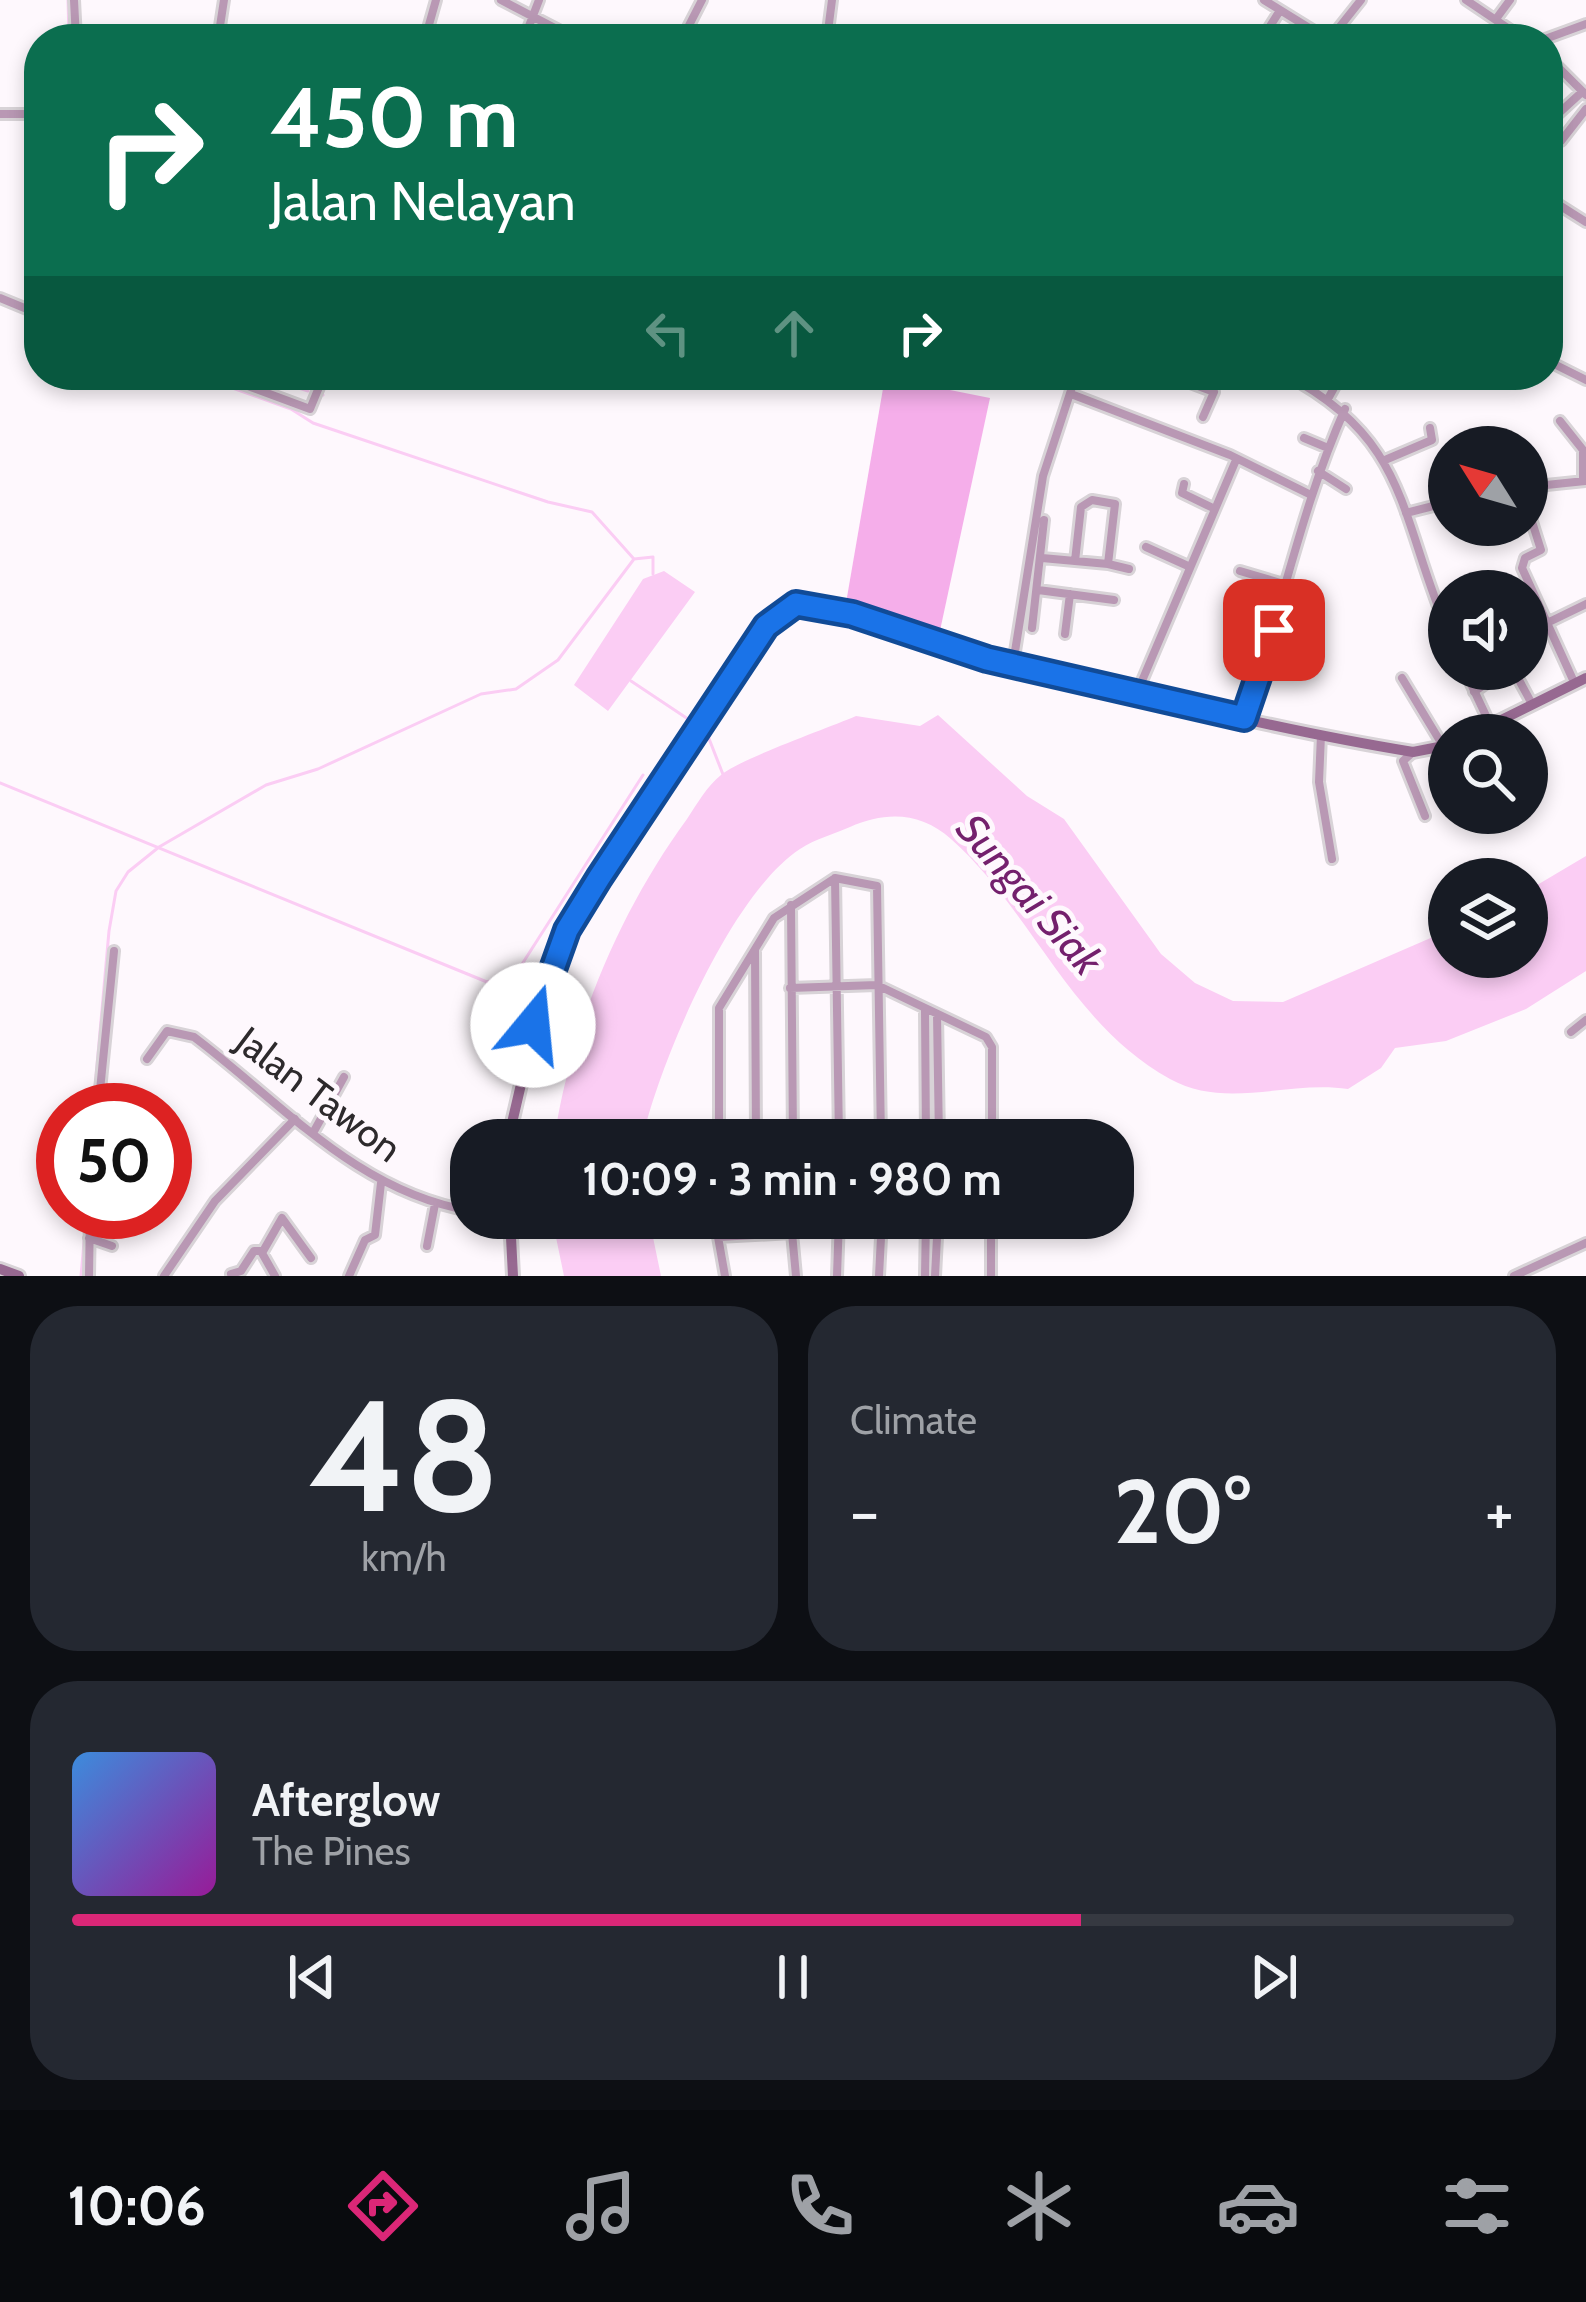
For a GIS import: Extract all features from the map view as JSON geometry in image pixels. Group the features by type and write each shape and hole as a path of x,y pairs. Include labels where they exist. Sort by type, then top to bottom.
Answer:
{"main road":[{"path":"513,1119 543,990 567,930 766,626 796,604 852,614 1135,696 1414,752 1428,749"},
{"path":"1512,714 1580,680"},
{"path":"511,1239 513,1276"},
{"path":"0,1269 19,1276"}],"street":[{"path":"501,0 552,24"},
{"path":"530,24 539,0"},
{"path":"1264,0 1301,24"},
{"path":"1341,24 1361,0"},
{"path":"1466,0 1501,24"},
{"path":"1496,20 1510,0"},
{"path":"1271,24 1279,12"},
{"path":"1563,72 1584,94"},
{"path":"1563,138 1586,109"},
{"path":"257,390 310,410 318,390"},
{"path":"1013,664 1043,476 1072,390"},
{"path":"1203,417 1214,392 1209,390"},
{"path":"1314,390 1345,410 1385,460 1428,575"},
{"path":"1329,398 1333,390"},
{"path":"1071,394 1309,494"},
{"path":"1244,718 1287,585 1309,494 1345,410"},
{"path":"1548,485 1584,481 1583,449 1560,421"},
{"path":"1304,438 1328,448"},
{"path":"1385,460 1428,442"},
{"path":"1135,696 1236,460"},
{"path":"1318,471 1346,489"},
{"path":"1184,484 1183,493 1213,508"},
{"path":"1075,561 1082,507 1101,501 1115,504 1108,564"},
{"path":"1406,513 1428,507"},
{"path":"1032,628 1044,520"},
{"path":"1523,570 1525,558 1541,550 1540,546"},
{"path":"1146,547 1188,566"},
{"path":"1027,564 1075,561 1130,569"},
{"path":"1240,571 1287,585"},
{"path":"1025,576 1040,578"},
{"path":"1038,590 1114,600"},
{"path":"1065,634 1070,594"},
{"path":"1548,623 1586,604"},
{"path":"1548,625 1580,680"},
{"path":"1402,678 1428,718"},
{"path":"1477,690 1485,714"},
{"path":"1524,690 1532,704"},
{"path":"1321,734 1319,782 1332,859"},
{"path":"1414,752 1402,761 1425,816"},
{"path":"835,878 838,1119"},
{"path":"719,1119 719,1008 755,946 790,905 835,878 877,886 880,1119"},
{"path":"790,905 793,1119"},
{"path":"755,946 756,1119"},
{"path":"101,1083 114,952"},
{"path":"790,988 877,985 991,1043 992,1119"},
{"path":"925,1008 926,1119"},
{"path":"937,1014 939,1119"},
{"path":"1571,1032 1586,1020"},
{"name":"Jalan Tawon","path":"147,1059 167,1030 194,1037 381,1183 450,1207"},
{"path":"313,1133 344,1077"},
{"path":"164,1276 214,1201 295,1119"},
{"path":"349,1276 365,1240 375,1235 381,1183"},
{"path":"427,1246 435,1204"},
{"path":"263,1251 284,1216 311,1258"},
{"path":"89,1239 89,1276"},
{"path":"92,1239 112,1246"},
{"path":"718,1239 725,1276"},
{"path":"796,1239 796,1276"},
{"path":"837,1276 838,1239"},
{"path":"879,1276 881,1239"},
{"path":"925,1276 926,1239"},
{"path":"935,1276 937,1239"},
{"path":"991,1239 991,1276"},
{"path":"1514,1276 1586,1243"},
{"path":"231,1274 241,1271 254,1251 263,1251"},
{"path":"263,1251 275,1276"}],"shaded area":[{"path":"883,390 950,390 990,398 938,640 846,603"}],"water":[{"path":"664,571 695,592 608,711 574,685 643,579"},
{"name":"Sungai Siak","path":"938,715 1027,796 1064,819 1161,954 1195,983 1233,1001 1283,1002 1428,939 1428,978 1548,978 1548,879 1586,856 1586,971 1526,1009 1446,1041 1395,1048 1381,1068 1348,1089 1235,1093 1191,1088 1135,1056 1105,1028 1006,899 951,839 915,819 877,818 800,849 749,902 702,982 648,1119 558,1119 586,1013 640,892 716,779 765,752 856,716 920,726"},
{"path":"556,1239 653,1239 661,1276 564,1276"}],"waterway":[{"path":"68,0 69,24"},
{"path":"0,303 15,308"},
{"path":"238,390 291,409 313,423 548,502 592,512 634,559 653,557 653,574"},
{"path":"95,1083 109,931 116,891 128,872 159,847 266,785 318,769 481,694 516,689 558,660 634,559"},
{"path":"631,681 706,731 724,777"},
{"path":"0,783 487,982 517,972 643,775"},
{"path":"81,1276 84,1239"}],"route":[{"path":"533,1025 567,930 661,779 766,626 784,610 796,604 818,605 987,659 1244,718 1274,630"}]}
